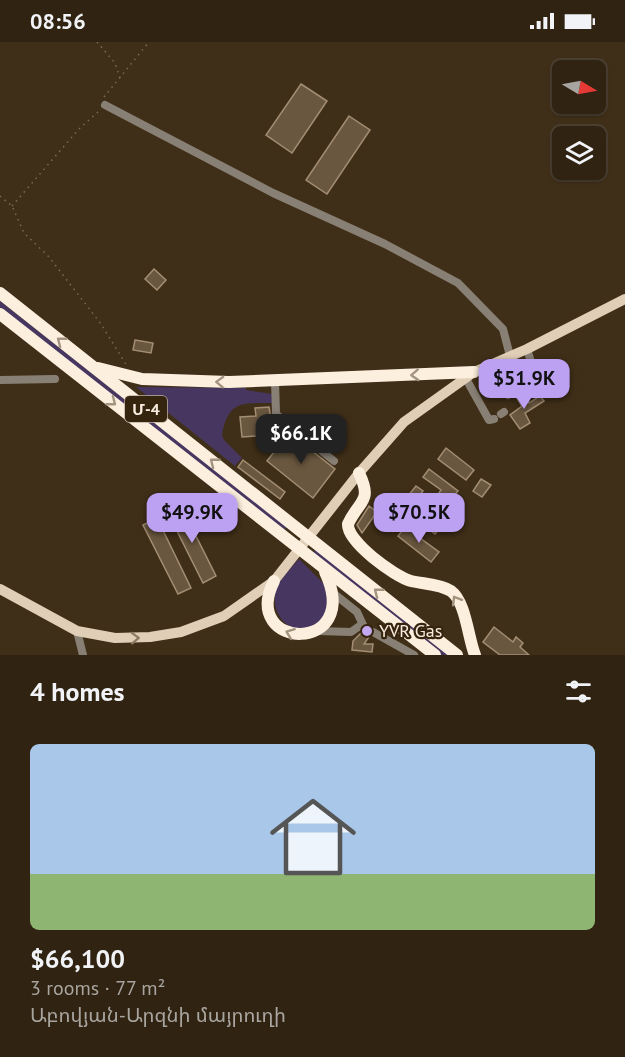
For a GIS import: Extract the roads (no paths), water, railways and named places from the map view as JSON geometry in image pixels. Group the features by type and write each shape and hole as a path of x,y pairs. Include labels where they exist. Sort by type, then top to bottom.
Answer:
{"highway":[{"name":"Մ-4","path":"0,293 457,655"},
{"name":"Մ-4","path":"0,314 435,655"},
{"path":"94,368 142,379 229,382 474,372"},
{"path":"359,474 366,491 366,499 348,524 349,534 372,556 399,576 451,592 459,601 475,655"},
{"path":"274,581 268,596 267,607 276,627 292,636 301,637 318,631 332,613 333,593 318,564"}],"main road":[{"path":"0,589 77,631 115,638 150,637 181,632 224,616 274,581 359,474 404,422 474,372 527,349 625,299"}],"street":[{"path":"105,105 297,205 385,244 458,283 503,329 510,356"},
{"path":"474,372 508,395 536,378 527,349"},
{"path":"474,372 489,420 500,415"},
{"path":"0,380 55,379"},
{"path":"275,381 276,414 334,461"},
{"path":"333,593 357,612"},
{"path":"318,631 351,632 362,626 354,593"},
{"path":"77,631 83,655"},
{"path":"373,632 414,655"}],"place":[{"name":"YVR Gas","path":"367,631"}]}
